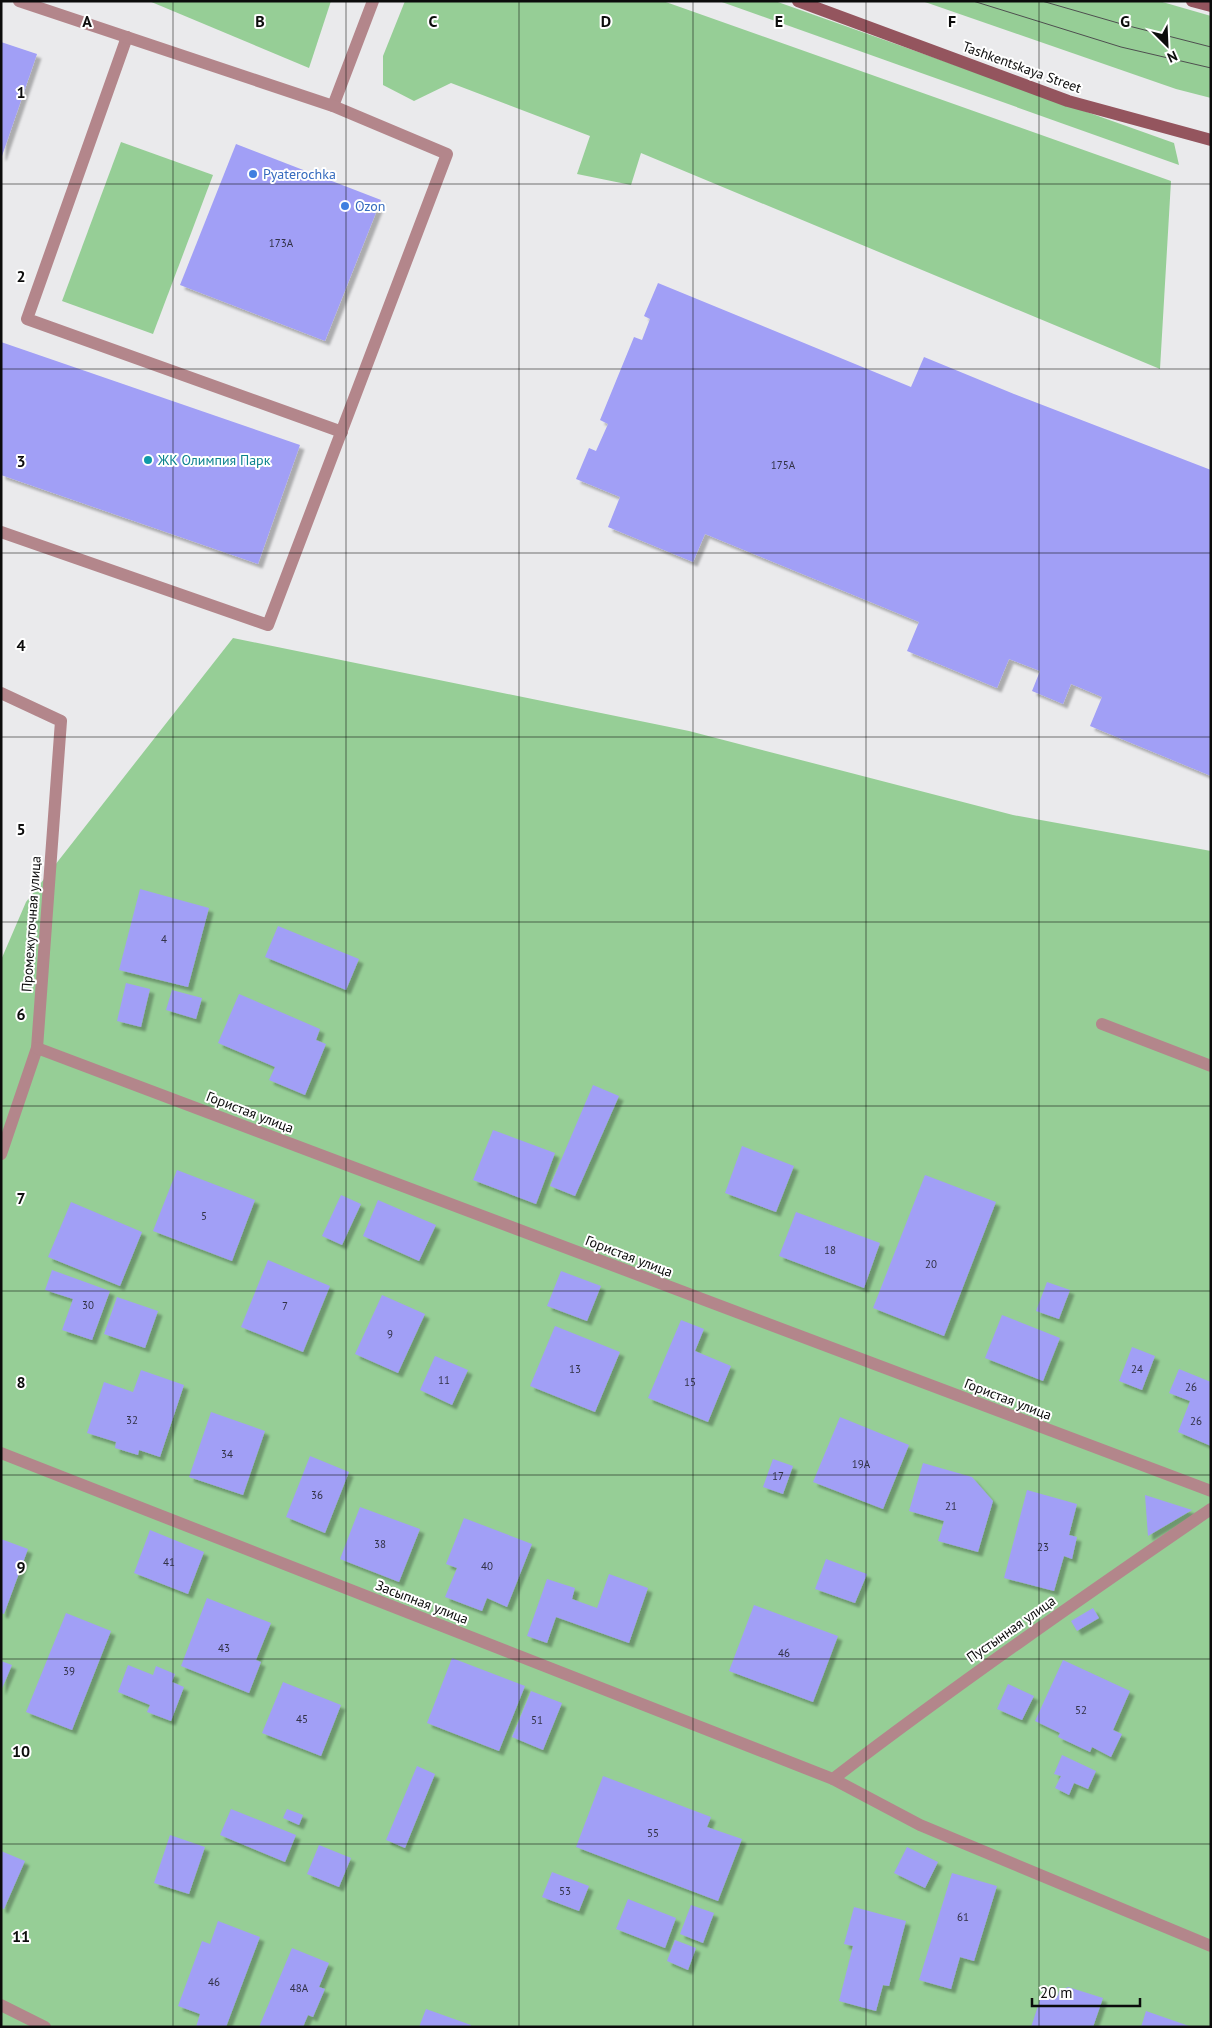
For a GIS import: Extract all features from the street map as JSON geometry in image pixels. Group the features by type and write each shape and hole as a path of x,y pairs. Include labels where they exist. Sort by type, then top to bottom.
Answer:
{"main road":[{"name":"Tashkentskaya Street","path":"798,1 1068,101 1211,140"},
{"path":"1192,1 1211,6"}],"street":[{"path":"1,532 268,625 447,154 333,106 19,1"},
{"path":"333,106 373,1"},
{"path":"127,37 27,319 342,432"},
{"name":"Промежуточная улица","path":"1,692 61,721 37,1048 1,1154"},
{"path":"1102,1024 1211,1066"},
{"name":"Гористая улица","path":"37,1048 1211,1491"},
{"name":"Засыпная улица","path":"1,1453 833,1779 920,1825 1211,1946"},
{"name":"Пустынная улица","path":"833,1779 1006,1651 1211,1508"},
{"path":"1,2005 45,2027"}],"green space":[{"path":"149,1 331,1 309,68"},
{"path":"405,1 663,1 1171,181 1160,369 641,153 631,185 577,174 590,136 451,83 414,101 383,85 383,56"},
{"path":"719,1 775,1 1174,143 1179,165"},
{"path":"922,1 1159,1 1211,16 1211,98 1176,89"},
{"path":"121,142 213,175 153,334 62,301"},
{"path":"233,638 689,731 1013,815 1211,851 1211,2027 1,2027 1,960 26,902"}],"building":[{"path":"1,42 37,54 2,156 1,156"},
{"path":"236,144 381,200 325,341 180,285"},
{"path":"658,283 911,387 924,357 1211,470 1211,776 1090,726 1102,697 1071,684 1063,704 1032,691 1040,671 1009,659 997,688 907,651 919,622 705,534 693,562 608,527 620,497 576,479 589,448 596,451 608,424 600,420 634,337 642,340 650,319 644,316"},
{"name":"ЖК Олимпия Парк","path":"1,342 300,445 258,564 1,475"},
{"path":"140,889 209,908 188,987 119,970"},
{"path":"278,926 359,959 346,990 265,957"},
{"path":"126,983 150,989 141,1027 117,1021"},
{"path":"172,990 202,998 196,1019 166,1010"},
{"path":"239,994 320,1029 316,1040 326,1044 305,1095 269,1080 275,1067 218,1043"},
{"path":"593,1085 619,1096 575,1196 550,1186"},
{"path":"493,1130 555,1153 536,1204 473,1180"},
{"path":"742,1146 794,1166 776,1212 725,1193"},
{"path":"177,1170 255,1200 232,1261 153,1231"},
{"path":"925,1175 996,1202 944,1336 873,1308"},
{"path":"341,1195 361,1204 342,1245 322,1236"},
{"path":"378,1200 436,1225 419,1261 363,1236"},
{"path":"71,1202 142,1232 120,1286 48,1257"},
{"path":"796,1212 880,1243 864,1288 779,1256"},
{"path":"268,1260 330,1286 303,1352 241,1327"},
{"path":"52,1270 110,1291 92,1340 62,1330 73,1299 45,1290"},
{"path":"561,1271 601,1286 587,1321 547,1306"},
{"path":"1047,1282 1070,1290 1059,1319 1036,1311"},
{"path":"382,1295 425,1314 398,1373 355,1354"},
{"path":"117,1297 158,1311 145,1348 104,1334"},
{"path":"1002,1315 1060,1338 1043,1381 985,1358"},
{"path":"681,1320 704,1329 695,1351 731,1366 708,1422 648,1398"},
{"path":"555,1326 620,1352 595,1412 530,1386"},
{"path":"1132,1347 1155,1356 1142,1390 1119,1381"},
{"path":"435,1356 468,1370 452,1405 420,1390"},
{"path":"1179,1369 1211,1382 1211,1446 1178,1432 1190,1401 1169,1393"},
{"path":"141,1370 184,1385 160,1457 139,1450 138,1455 115,1448 116,1442 87,1433 104,1382 133,1392"},
{"path":"211,1412 265,1431 243,1495 189,1477"},
{"path":"840,1417 909,1445 883,1509 813,1482"},
{"path":"310,1456 349,1472 325,1533 286,1517"},
{"path":"773,1459 793,1466 783,1494 763,1487"},
{"path":"923,1463 972,1477 993,1501 978,1552 938,1541 944,1521 909,1511"},
{"path":"1027,1490 1077,1504 1069,1535 1077,1537 1072,1559 1064,1556 1054,1591 1004,1578"},
{"path":"1145,1495 1192,1510 1148,1536"},
{"path":"360,1507 420,1529 399,1582 340,1559"},
{"path":"464,1518 532,1544 507,1607 487,1598 482,1611 445,1597 457,1568 446,1564"},
{"path":"150,1530 204,1552 188,1594 134,1573"},
{"path":"1,1539 28,1549 4,1614 1,1613"},
{"path":"826,1559 867,1574 855,1603 815,1589"},
{"path":"609,1574 648,1588 629,1643 556,1617 547,1643 527,1636 547,1579 575,1588 572,1599 597,1608"},
{"path":"207,1598 271,1623 256,1660 261,1662 249,1693 181,1666"},
{"path":"754,1605 838,1636 813,1702 729,1671"},
{"path":"1093,1608 1099,1618 1077,1631 1071,1621"},
{"path":"66,1613 111,1631 72,1730 26,1712"},
{"path":"452,1658 525,1686 499,1751 427,1723"},
{"path":"1063,1660 1130,1691 1113,1730 1122,1734 1111,1757 1092,1747 1090,1752 1058,1737 1060,1733 1035,1721"},
{"path":"1,1661 12,1665 1,1691"},
{"path":"128,1665 153,1675 156,1666 175,1674 172,1682 184,1687 171,1721 147,1712 150,1705 118,1692"},
{"path":"283,1682 341,1705 321,1756 262,1733"},
{"path":"1008,1684 1034,1696 1022,1720 997,1709"},
{"path":"531,1691 562,1703 543,1750 512,1737"},
{"path":"1062,1755 1096,1771 1088,1789 1074,1783 1069,1795 1055,1788 1061,1776 1054,1774"},
{"path":"417,1766 435,1774 405,1848 386,1840"},
{"path":"603,1776 711,1817 707,1827 742,1839 718,1901 576,1847"},
{"path":"231,1809 296,1835 285,1862 220,1835"},
{"path":"287,1809 303,1815 299,1825 283,1818"},
{"path":"170,1835 205,1847 189,1894 154,1883"},
{"path":"319,1845 351,1858 339,1887 307,1874"},
{"path":"907,1847 938,1862 925,1888 894,1873"},
{"path":"1,1851 25,1861 4,1909 1,1908"},
{"path":"552,1872 589,1886 579,1911 542,1897"},
{"path":"952,1873 997,1886 974,1961 960,1957 951,1989 919,1980"},
{"path":"628,1899 676,1918 665,1948 616,1929"},
{"path":"691,1905 714,1913 703,1943 680,1934"},
{"path":"854,1907 906,1921 889,1986 883,1985 876,2011 839,2001 853,1946 844,1944"},
{"path":"218,1921 260,1937 226,2027 196,2027 200,2014 178,2006 202,1941 210,1944"},
{"path":"675,1940 696,1948 688,1970 667,1961"},
{"path":"292,1948 329,1963 319,1987 325,1989 313,2017 308,2015 303,2027 259,2027"},
{"path":"1068,1987 1103,1998 1093,2027 1031,2027 1043,1991 1058,1996 1059,1991"},
{"path":"426,2009 471,2025 471,2027 419,2027"},
{"path":"1146,2011 1189,2026 1189,2027 1141,2027"}],"tram line":[{"path":"973,1 1121,47 1211,68"},
{"path":"1042,1 1211,47"}],"place":[{"name":"Pyaterochka","path":"253,174"},
{"name":"Ozon","path":"345,206"},
{"name":"ЖК Олимпия Парк","path":"148,460"}]}
